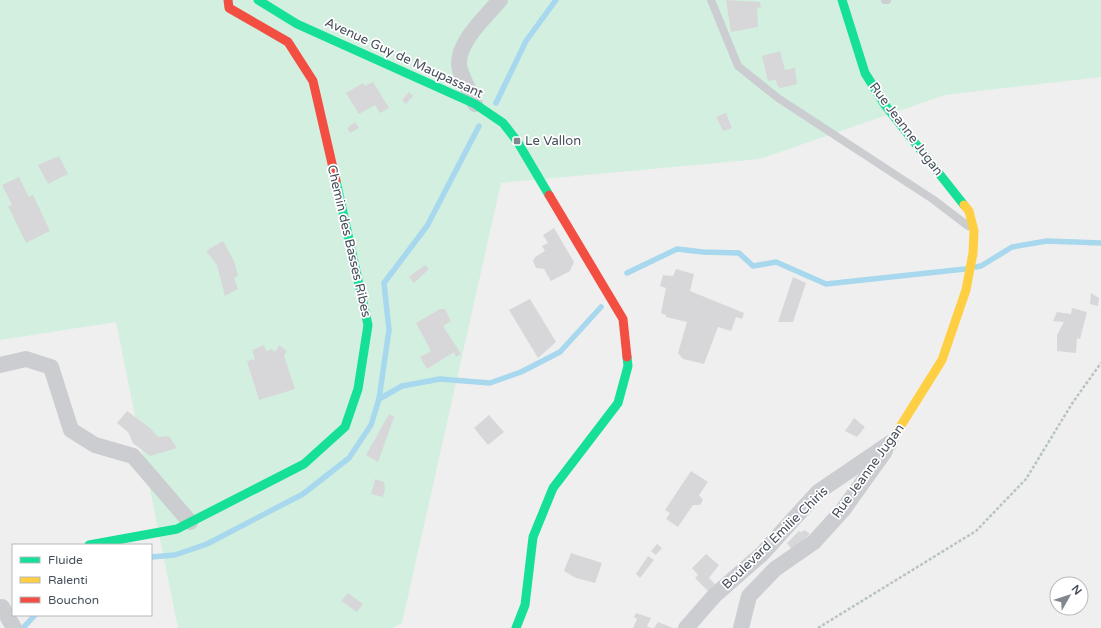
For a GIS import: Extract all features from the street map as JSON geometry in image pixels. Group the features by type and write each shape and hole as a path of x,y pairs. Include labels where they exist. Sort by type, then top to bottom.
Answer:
{"street":[{"name":"Chemin des Basses Ribes","path":"95,544 178,529 304,464 345,427 358,389 368,325 313,81 288,42 229,8 228,0"},
{"name":"Avenue Guy de Maupassant","path":"258,0 297,24 475,104 503,123 517,141 623,319 628,366 618,402 553,488 533,537 525,605 516,628"},
{"path":"475,104 460,68 460,56 465,42 500,0"},
{"name":"Rue Jeanne Jugan","path":"740,628 749,596 775,569 814,542 843,510 890,443 942,360 966,290 973,253 974,230 969,211 885,105 865,74 842,0"},
{"path":"0,365 26,359 51,367 71,430 95,445 132,456 190,522"},
{"name":"Boulevard Emilie Chiris","path":"686,628 716,595 762,554 818,492 890,443"},
{"path":"5,605 13,626"}],"lane":[{"path":"711,0 738,66 778,98 934,200 974,230"}],"path":[{"path":"818,628 976,531 1026,479 1073,402 1101,363"}],"green space":[{"path":"0,0 1101,0 1101,77 945,95 760,159 501,183 402,623 392,628 178,628 116,322 0,340"}],"building":[{"path":"726,0 760,2 761,7 757,8 758,27 731,32"},
{"path":"780,51 785,70 795,68 797,84 780,88 777,85 776,80 768,81 762,56"},
{"path":"373,82 389,108 380,113 375,105 359,114 346,93 363,83 365,86"},
{"path":"409,92 413,96 406,104 402,100"},
{"path":"726,113 732,128 723,131 716,117"},
{"path":"355,122 359,128 350,133 347,128"},
{"path":"59,156 68,174 48,184 38,165"},
{"path":"19,177 29,197 33,195 50,231 26,243 8,206 12,205 2,185"},
{"path":"554,228 574,262 570,271 551,281 544,269 536,268 533,261 535,257 545,251 542,246 548,243 543,235"},
{"path":"223,241 234,261 238,276 234,278 238,289 225,296 217,265 206,251"},
{"path":"425,265 429,269 414,283 409,277"},
{"path":"676,269 694,274 690,291 744,313 742,319 736,317 731,331 718,327 704,364 683,359 678,353 687,322 666,317 666,315 661,313 666,288 660,286 663,275 673,276"},
{"path":"793,277 806,283 793,322 778,322"},
{"path":"1091,293 1099,298 1098,306 1090,304"},
{"path":"530,299 556,342 538,358 509,310"},
{"path":"1072,308 1087,312 1080,339 1077,338 1076,353 1057,351 1057,335 1064,322 1053,321 1057,312 1071,314"},
{"path":"440,309 445,309 451,321 443,326 461,354 456,357 454,352 427,369 420,357 431,351 416,323"},
{"path":"264,345 266,351 272,349 273,351 277,350 279,345 287,351 284,356 295,389 259,400 247,361 255,359 252,350"},
{"path":"127,411 150,428 158,437 169,436 177,448 150,456 147,454 133,443 128,432 117,423"},
{"path":"389,414 394,417 378,462 366,455"},
{"path":"489,415 504,432 488,445 474,428"},
{"path":"854,418 865,427 857,437 845,431"},
{"path":"691,471 708,482 699,495 703,500 700,505 693,505 678,527 666,519 670,513 665,510"},
{"path":"375,479 384,482 385,489 383,497 371,494"},
{"path":"805,530 810,534 792,550 787,543 799,531 801,532"},
{"path":"657,544 662,548 656,555 651,551"},
{"path":"571,553 602,563 595,583 576,578 564,571"},
{"path":"706,554 719,565 709,578 715,584 708,591 695,578 698,575 692,568"},
{"path":"648,556 654,560 640,578 636,574"},
{"path":"348,593 363,604 357,612 341,601"},
{"path":"636,613 651,618 647,626 651,628 633,628 637,619 634,617"},
{"path":"658,622 673,628 654,628"}],"waterway":[{"path":"496,103 526,41 556,0"},
{"path":"152,557 175,555 207,544 303,494 349,458 371,425 379,399 389,330 384,283 427,226 479,126"},
{"path":"976,267 981,266 1012,247 1047,241 1101,243"},
{"path":"627,273 677,249 703,252 739,253 753,266 776,262 826,284 965,269"},
{"path":"379,399 402,386 440,379 490,383 521,372 560,352 601,307"},
{"path":"23,628 34,616"}],"traffic: fast":[{"path":"258,0 297,24 475,104 503,123 517,141 549,195"},
{"path":"842,0 865,73 885,105 964,205"},
{"path":"94,544 177,529 304,464 345,427 358,389 368,325 336,181"},
{"path":"516,628 525,605 533,537 553,488 618,403 628,366 627,357"}],"traffic: slow":[{"path":"890,443 942,360 966,290 973,253 974,231 969,211 964,205"}],"traffic: jam":[{"path":"228,0 229,8 288,42 313,81 336,181"},
{"path":"549,195 623,319 627,357"}],"place":[{"name":"Le Vallon","path":"517,141"}]}
